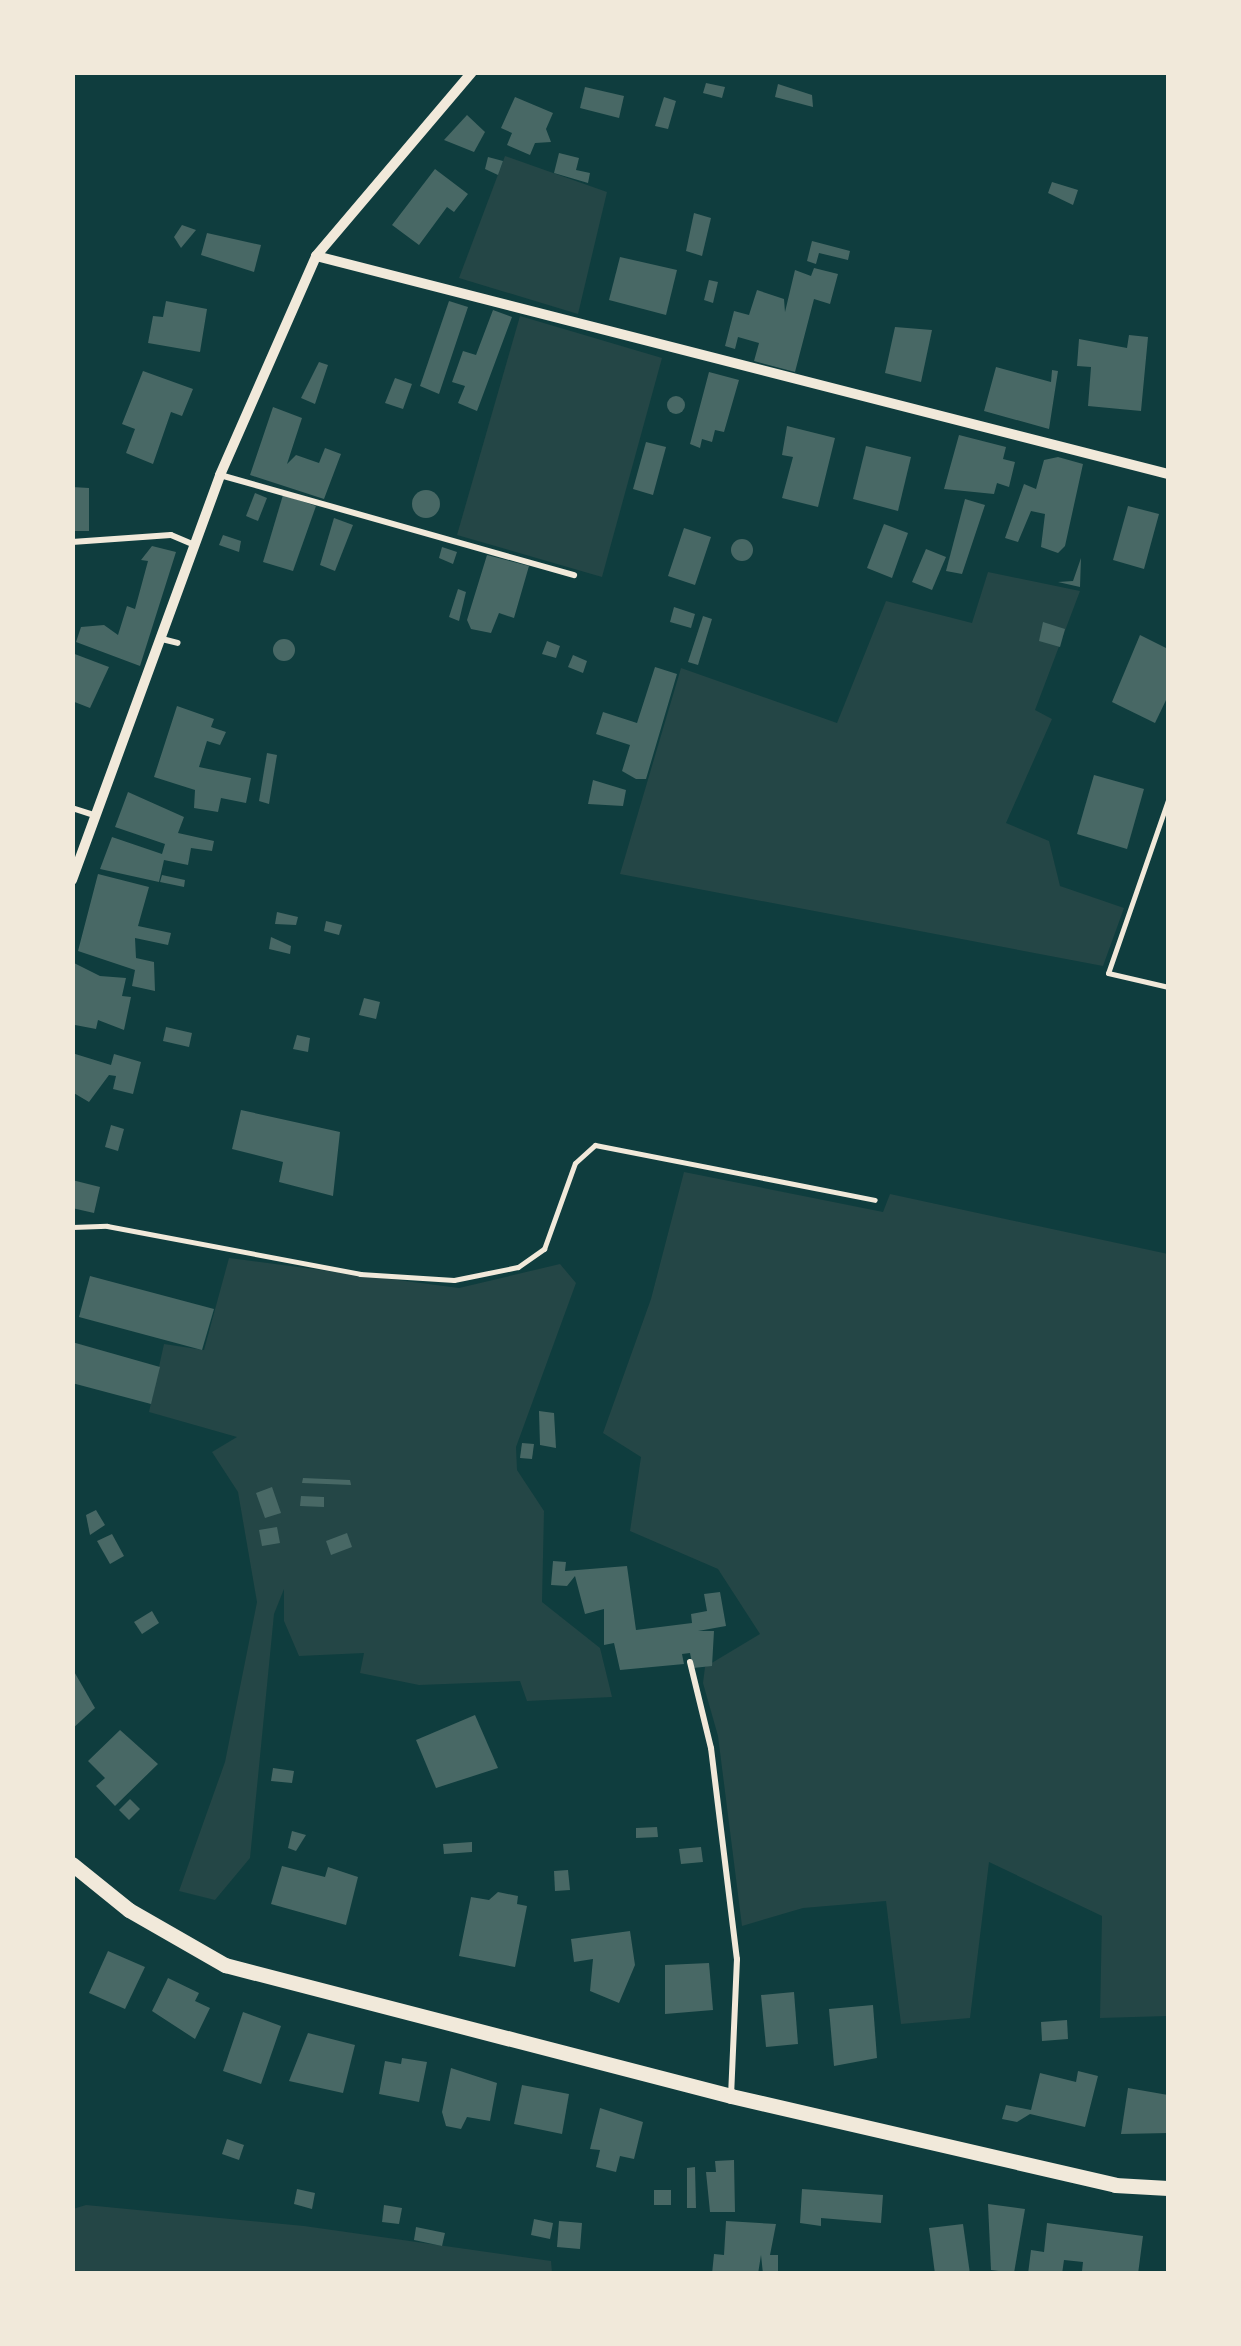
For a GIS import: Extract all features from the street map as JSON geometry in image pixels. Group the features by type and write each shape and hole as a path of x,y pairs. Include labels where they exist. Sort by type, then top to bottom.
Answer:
{"street":[{"path":"72,880 220,475 316,256 472,72"},
{"path":"316,256 1168,474"},
{"path":"72,1864 130,1910 225,1964 731,2096 1115,2185 1168,2188"}],"lane":[{"path":"220,475 574,574"},
{"path":"72,542 171,535 194,546"},
{"path":"162,639 178,643"},
{"path":"72,808 98,816"},
{"path":"690,1662 710,1748 737,1959 731,2096"}],"path":[{"path":"1168,800 1108,973 1168,987"},
{"path":"72,1228 107,1226 360,1274 454,1280 518,1266 544,1248 575,1163 596,1145 875,1200"}],"shaded area":[{"path":"505,156 607,192 578,314 459,278"},
{"path":"520,316 662,358 602,577 457,535"},
{"path":"988,572 1080,591 1035,710 1052,719 1006,823 1049,841 1060,886 1124,908 1103,966 620,874 681,668 837,723 886,601 972,623"},
{"path":"684,1172 883,1212 890,1194 1168,1254 1168,2016 1100,2018 1102,1916 989,1862 970,2018 901,2024 886,1901 803,1908 742,1926 718,1736 703,1683 705,1667 760,1634 718,1569 630,1531 641,1457 603,1433 651,1299"},
{"path":"229,1258 459,1288 560,1264 576,1283 516,1447 517,1470 544,1511 542,1602 600,1648 612,1697 527,1701 520,1681 419,1685 360,1673 364,1653 299,1656 284,1621 284,1589 274,1614 250,1858 215,1900 179,1891 225,1762 257,1602 238,1492 212,1452 237,1437 149,1412 164,1344 204,1350"},
{"path":"86,2205 304,2226 551,2261 552,2273 73,2273 73,2209"}],"building":[{"path":"706,83 725,87 722,98 703,93"},
{"path":"778,84 812,95 813,107 775,97"},
{"path":"585,87 624,96 619,118 580,108"},
{"path":"515,97 553,113 546,129 551,142 535,143 530,155 507,145 512,133 501,128"},
{"path":"664,97 676,101 668,129 655,126"},
{"path":"467,115 485,132 474,152 444,140"},
{"path":"559,153 579,158 576,170 590,173 588,183 554,173"},
{"path":"488,157 503,161 498,175 485,169"},
{"path":"435,169 468,194 454,212 447,207 419,245 392,225"},
{"path":"1052,182 1078,190 1073,205 1048,193"},
{"path":"694,213 711,218 702,256 686,251"},
{"path":"182,225 196,230 181,248 174,237"},
{"path":"207,233 261,245 254,272 201,255"},
{"path":"812,241 850,251 848,260 819,253 816,264 807,261"},
{"path":"620,257 677,270 666,315 609,300"},
{"path":"814,268 838,274 830,304 814,299 795,372 754,361 759,343 738,337 735,349 725,346 734,311 749,315 757,290 784,299 785,312 795,270 811,276"},
{"path":"709,280 718,282 713,303 704,300"},
{"path":"166,301 207,309 200,352 148,343 153,316 163,317"},
{"path":"449,301 468,307 439,394 420,386"},
{"path":"493,310 512,317 477,411 458,403 465,386 452,382 463,351 476,355"},
{"path":"895,327 932,330 921,382 885,373"},
{"path":"1129,335 1148,337 1141,411 1088,406 1091,367 1077,366 1079,339 1127,348"},
{"path":"319,362 328,365 315,404 301,398"},
{"path":"996,367 1051,382 1052,370 1058,371 1049,429 984,411"},
{"path":"143,371 193,389 182,416 171,412 153,464 126,453 135,429 122,424"},
{"path":"709,372 739,380 724,432 715,430 712,442 702,439 700,448 690,444"},
{"path":"395,378 412,384 403,409 385,403"},
{"path":"676,396 683,398 683,412 676,414 669,412 667,405 669,398"},
{"path":"273,407 302,418 287,464 296,455 319,463 325,448 341,454 324,499 250,475"},
{"path":"787,426 835,438 818,507 782,498 793,457 782,455"},
{"path":"959,435 1006,447 1003,459 1015,462 1009,487 997,483 994,494 944,489"},
{"path":"646,442 666,447 653,495 633,489"},
{"path":"866,446 911,457 898,511 853,499"},
{"path":"1058,457 1083,464 1065,546 1058,553 1041,547 1045,514 1031,511 1018,542 1005,538 1024,484 1036,489 1044,460"},
{"path":"72,487 89,488 89,531 72,531"},
{"path":"426,490 436,494 440,504 436,514 426,518 416,514 412,504 416,494"},
{"path":"255,493 267,498 258,521 246,516"},
{"path":"283,495 316,506 293,571 263,562"},
{"path":"965,499 985,505 962,574 946,571"},
{"path":"1128,506 1159,514 1144,569 1113,560"},
{"path":"334,518 353,525 335,571 320,565"},
{"path":"884,524 908,533 892,578 867,568"},
{"path":"684,528 711,537 695,585 668,576"},
{"path":"223,535 241,541 239,552 219,545"},
{"path":"742,539 753,550 742,561 731,550"},
{"path":"152,546 176,552 140,666 76,642 81,627 104,625 118,635 127,606 135,609 148,561 141,560"},
{"path":"442,547 457,552 453,564 439,558"},
{"path":"926,549 946,557 932,590 912,582"},
{"path":"487,555 529,566 514,618 499,613 491,633 471,629 467,620"},
{"path":"1081,558 1080,587 1058,582 1073,581"},
{"path":"458,589 466,592 459,621 449,617"},
{"path":"674,607 695,614 691,628 670,622"},
{"path":"703,616 712,619 698,665 688,662"},
{"path":"1043,622 1065,629 1060,647 1039,641"},
{"path":"1140,635 1168,649 1168,696 1155,723 1112,702"},
{"path":"284,639 292,642 292,658 284,661 276,658 273,650 276,642"},
{"path":"547,641 560,646 556,658 542,654"},
{"path":"72,653 109,667 90,708 72,701"},
{"path":"573,655 587,661 583,673 568,667"},
{"path":"655,667 677,674 646,779 636,779 622,771 630,745 596,734 603,712 637,723"},
{"path":"177,706 214,719 211,727 226,732 220,745 207,741 199,767 251,778 246,803 221,798 218,812 194,808 195,790 154,777"},
{"path":"267,753 277,755 269,804 259,801"},
{"path":"1094,775 1144,789 1127,849 1077,834"},
{"path":"593,780 626,790 623,806 588,804"},
{"path":"128,792 184,817 178,833 214,841 212,851 191,848 188,865 164,860 159,882 100,869 112,837 162,854 165,844 115,827"},
{"path":"98,874 149,887 138,926 171,933 168,945 135,938 136,958 154,962 155,991 132,986 135,970 78,951"},
{"path":"162,875 185,880 184,887 160,882"},
{"path":"277,912 298,917 296,925 275,924"},
{"path":"326,921 342,925 339,935 324,931"},
{"path":"271,937 291,946 290,954 269,949"},
{"path":"72,962 100,976 126,978 122,996 131,997 124,1030 98,1020 96,1029 75,1025 72,1030"},
{"path":"364,998 380,1002 376,1019 359,1015"},
{"path":"166,1027 192,1033 189,1047 163,1041"},
{"path":"297,1035 310,1038 308,1052 293,1049"},
{"path":"72,1053 111,1065 114,1054 141,1062 133,1094 113,1089 116,1076 109,1075 89,1102 72,1092"},
{"path":"241,1110 340,1132 333,1196 279,1182 283,1162 232,1149"},
{"path":"111,1125 124,1129 118,1151 105,1147"},
{"path":"72,1180 100,1187 94,1213 72,1208"},
{"path":"90,1276 214,1309 202,1350 79,1317"},
{"path":"72,1342 160,1367 151,1404 72,1383"},
{"path":"539,1411 554,1413 556,1448 540,1445"},
{"path":"522,1443 534,1444 532,1459 520,1458"},
{"path":"303,1478 350,1480 351,1485 302,1483"},
{"path":"272,1487 281,1513 265,1518 256,1493"},
{"path":"301,1496 324,1497 324,1507 300,1506"},
{"path":"96,1510 105,1525 90,1535 86,1515"},
{"path":"277,1527 280,1543 262,1546 259,1530"},
{"path":"347,1533 352,1547 331,1555 326,1541"},
{"path":"112,1534 124,1556 110,1564 97,1541"},
{"path":"553,1561 566,1562 565,1571 627,1566 636,1630 692,1623 691,1614 707,1611 704,1594 720,1592 726,1626 698,1631 714,1631 712,1666 693,1668 690,1653 682,1654 684,1664 620,1670 614,1643 604,1645 604,1609 585,1614 575,1576 567,1586 551,1585"},
{"path":"152,1611 159,1623 142,1634 134,1622"},
{"path":"72,1668 95,1708 72,1729"},
{"path":"475,1715 498,1768 436,1788 416,1740"},
{"path":"120,1730 158,1764 115,1806 96,1786 105,1778 88,1761"},
{"path":"273,1768 294,1771 292,1783 271,1781"},
{"path":"130,1799 140,1809 129,1820 119,1810"},
{"path":"657,1827 658,1837 636,1838 636,1828"},
{"path":"292,1831 306,1835 296,1851 288,1848"},
{"path":"472,1842 472,1852 444,1854 443,1844"},
{"path":"701,1847 703,1862 681,1864 679,1849"},
{"path":"282,1866 325,1877 328,1867 358,1877 346,1925 271,1904"},
{"path":"568,1870 570,1890 555,1891 554,1871"},
{"path":"498,1892 518,1896 517,1904 527,1906 515,1967 459,1956 471,1897 489,1900"},
{"path":"630,1931 635,1965 619,2003 590,1991 593,1959 574,1962 571,1939"},
{"path":"108,1951 145,1967 125,2009 89,1993"},
{"path":"709,1963 713,2010 665,2014 665,1965"},
{"path":"168,1978 199,1993 195,2001 210,2008 195,2039 152,2011"},
{"path":"794,1992 798,2044 766,2047 761,1995"},
{"path":"873,2005 877,2058 834,2066 829,2009"},
{"path":"243,2012 281,2026 261,2084 223,2071"},
{"path":"1067,2020 1068,2039 1042,2041 1041,2022"},
{"path":"308,2033 355,2045 343,2093 289,2081"},
{"path":"402,2058 427,2062 419,2102 379,2094 385,2061 401,2064"},
{"path":"451,2068 497,2083 490,2121 467,2117 461,2129 446,2126 442,2112"},
{"path":"1078,2071 1098,2076 1085,2127 1030,2114 1017,2122 1002,2119 1006,2105 1031,2110 1040,2073 1076,2082"},
{"path":"522,2085 569,2094 562,2134 514,2124"},
{"path":"1128,2088 1168,2095 1168,2133 1121,2134"},
{"path":"600,2108 643,2122 634,2159 620,2156 616,2172 596,2167 600,2150 590,2149"},
{"path":"227,2139 244,2145 239,2160 222,2154"},
{"path":"734,2160 735,2212 710,2212 706,2172 716,2172 715,2161"},
{"path":"695,2167 696,2208 687,2208 687,2168"},
{"path":"297,2189 315,2193 312,2209 294,2204"},
{"path":"802,2189 883,2195 881,2223 821,2218 821,2226 800,2223"},
{"path":"654,2190 671,2190 671,2205 654,2205"},
{"path":"988,2204 1025,2209 1014,2273 991,2270"},
{"path":"384,2205 402,2208 399,2224 382,2222"},
{"path":"534,2219 553,2223 550,2239 531,2235"},
{"path":"559,2221 582,2223 580,2249 557,2247"},
{"path":"726,2221 776,2224 770,2255 778,2255 778,2274 763,2274 761,2255 758,2274 712,2274 714,2254 724,2255"},
{"path":"1047,2223 1143,2236 1138,2274 1082,2271 1083,2262 1064,2260 1062,2274 1028,2274 1031,2250 1044,2252"},
{"path":"963,2224 970,2274 935,2274 929,2228"},
{"path":"416,2227 445,2233 442,2246 414,2240"}]}
